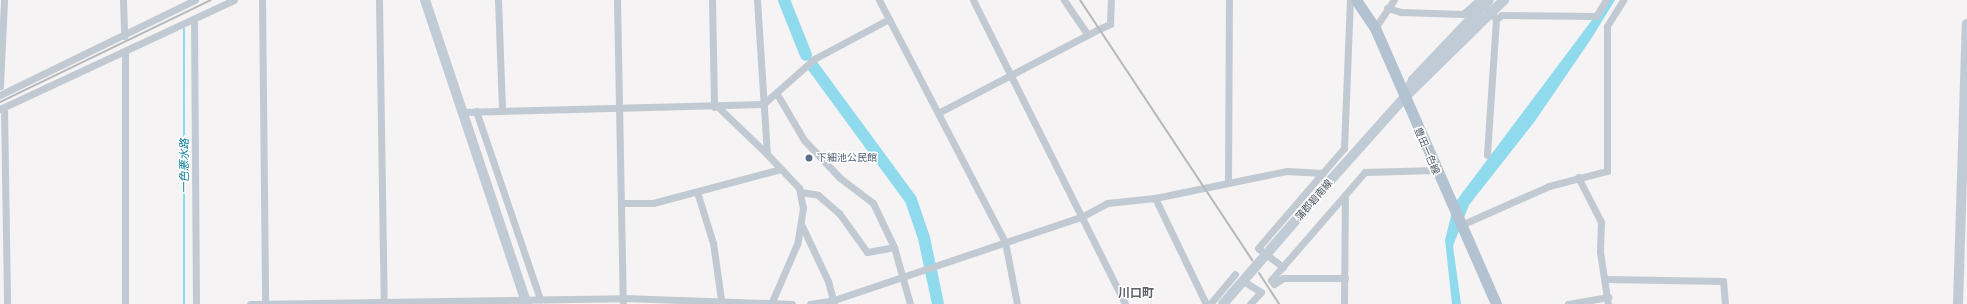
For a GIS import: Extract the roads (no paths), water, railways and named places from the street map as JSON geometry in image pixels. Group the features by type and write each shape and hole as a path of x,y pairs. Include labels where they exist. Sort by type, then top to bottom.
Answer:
{"main road":[{"name":"豊田一色線","path":"1356,0 1375,28 1406,97 1435,170 1496,304"}],"street":[{"path":"0,86 4,0"},
{"path":"123,0 124,36"},
{"path":"0,95 124,36 195,0"},
{"path":"7,304 2,109 125,54 234,0"},
{"path":"262,0 265,304"},
{"path":"379,0 384,304"},
{"path":"425,0 461,112 526,302"},
{"path":"498,0 502,110"},
{"path":"617,0 623,301"},
{"path":"712,0 716,107 767,154 800,192 802,226 834,302"},
{"path":"757,0 767,154"},
{"path":"879,0 1005,242 1017,304"},
{"path":"973,0 1083,216 1125,304"},
{"path":"1064,0 1088,35"},
{"path":"938,113 1010,74 1110,24 1111,0"},
{"path":"1228,182 1229,0"},
{"path":"1283,267 1258,248 1344,148 1350,0"},
{"path":"1375,28 1387,8 1394,0"},
{"name":"蒲郡碧南線","path":"1224,304 1328,182 1406,97 1413,80 1485,6 1504,0"},
{"path":"1387,8 1401,12 1463,14 1485,6 1502,15 1596,16 1606,0"},
{"path":"1460,225 1578,177 1607,171 1607,26 1623,0"},
{"path":"1485,6 1487,155"},
{"path":"194,19 196,304"},
{"path":"461,112 716,107 763,104 777,94 814,59 889,19"},
{"path":"1958,304 1967,24"},
{"path":"125,54 125,304"},
{"path":"777,94 804,140 840,178 873,203 894,247 903,274 910,304"},
{"path":"476,111 540,299"},
{"path":"622,203 653,203 781,169"},
{"path":"1345,278 1283,278 1274,284 1271,280 1365,172 1435,170"},
{"path":"810,304 834,302 903,274 1083,216 1107,204 1155,198 1287,171 1323,173"},
{"path":"1568,304 1608,301 1606,279 1600,252 1601,222 1578,177"},
{"path":"697,192 713,243 721,299"},
{"path":"800,192 818,195 838,213 867,252 894,247"},
{"path":"1344,304 1345,195"},
{"path":"1155,198 1206,304"},
{"path":"771,304 788,268 802,226"},
{"path":"1210,304 1235,274"},
{"path":"1606,279 1723,281 1725,304"},
{"path":"1248,284 1261,292 1250,304"},
{"path":"250,304 526,302 540,299 623,301 721,299 771,304 792,304"}],"water":[{"path":"1607,0 1615,0 1591,39 1535,121 1469,205 1453,246 1461,304 1452,304 1445,240 1454,204"}],"waterway":[{"path":"784,0 806,55"},
{"name":"一色悪水路","path":"184,29 184,304"},
{"path":"812,65 911,200 924,238 938,304"}],"railway":[{"path":"0,102 211,0"},
{"path":"1080,0 1252,260"},
{"path":"1259,273 1279,304"}],"place":[{"name":"下細池公民館","path":"809,158"}],"district":[{"name":"川口町","path":"1136,293"}]}
